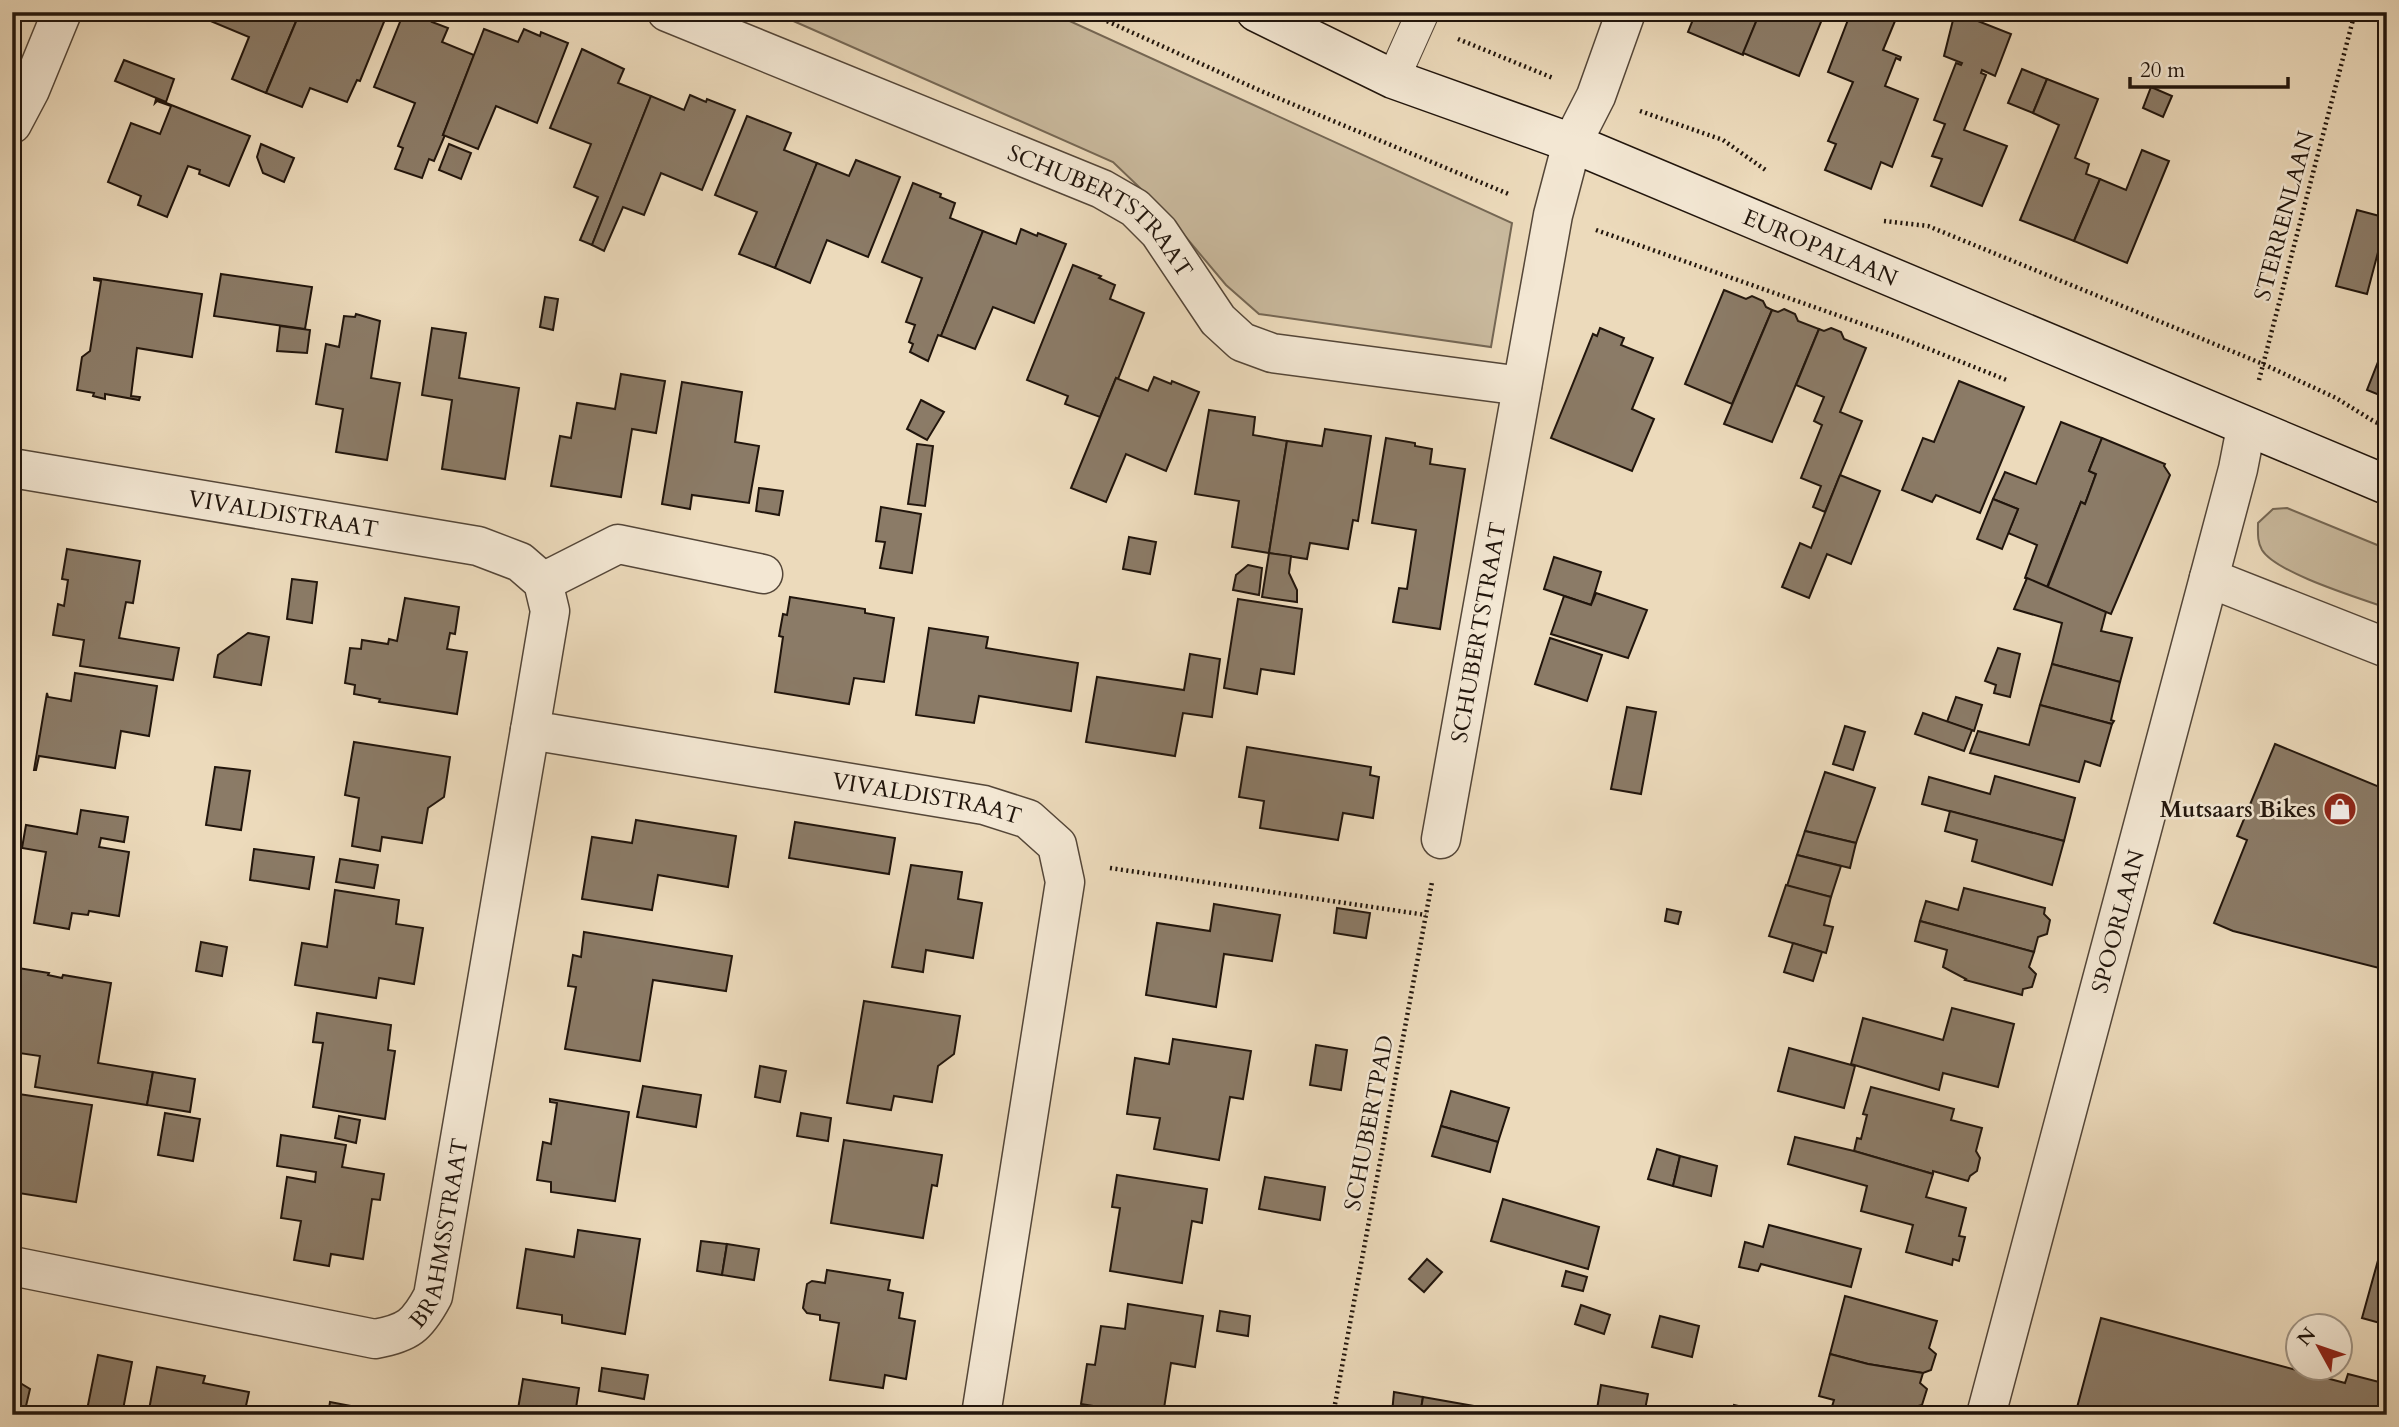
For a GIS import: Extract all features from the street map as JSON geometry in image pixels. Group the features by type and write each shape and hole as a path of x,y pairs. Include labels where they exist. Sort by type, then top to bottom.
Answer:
{"street":[{"path":"12,124 30,90 62,12"},
{"name":"SCHUBERTSTRAAT","path":"667,12 1102,189 1135,208 1159,232 1218,320 1242,342 1272,353 1522,386"},
{"name":"EUROPALAAN","path":"1256,12 1393,79 1572,143 2387,485"},
{"name":"SCHUBERTSTRAAT","path":"1441,839 1553,215 1572,143 1596,96 1626,12"},
{"name":"SPOORLAAN","path":"1986,1415 2238,469 2246,428"},
{"name":"VIVALDISTRAAT","path":"12,468 478,546 520,562 543,582"},
{"path":"530,730 550,611 543,582 618,544 764,575"},
{"path":"2209,578 2387,648"},
{"name":"VIVALDISTRAAT","path":"530,730 984,805 1028,819 1057,845 1065,882 981,1415"},
{"name":"BRAHMSSTRAAT","path":"12,1266 374,1339 399,1334 421,1318 433,1296 530,730"}],"lane":[{"path":"1393,79 1421,18"}],"path":[{"path":"1087,12 1261,91 1507,193 1553,215 1899,337 2014,384"},
{"name":"STERRENLAAN","path":"2246,428 2355,12"},
{"path":"1421,18 1596,96 1723,140 1777,178"},
{"path":"1881,220 1928,226 2263,364 2336,398 2387,427"},
{"name":"SCHUBERTPAD","path":"1333,1415 1441,839"},
{"path":"1060,860 1426,915"}],"shaded area":[{"path":"773,12 1050,12 1512,223 1491,347 1259,314 1226,285 1163,210 1113,162"},
{"path":"2287,508 2387,549 2387,608 2319,584 2270,559 2259,543 2258,523 2273,509"}],"building":[{"path":"211,12 300,12 266,93 232,79 249,37 208,20"},
{"path":"300,12 388,12 360,81 357,80 347,102 310,88 302,107 266,93"},
{"path":"404,12 418,12 434,19 432,22 448,28 442,42 474,55 445,135 434,161 429,159 422,178 395,169 403,148 398,146 415,103 374,87"},
{"path":"1696,12 1760,12 1743,55 1688,32"},
{"path":"1760,12 1815,12 1823,17 1799,76 1743,53"},
{"path":"1851,12 1873,12 1895,21 1883,50 1901,57 1900,60 1896,58 1885,86 1918,99 1892,167 1881,162 1871,189 1825,170 1836,144 1828,141 1853,82 1828,72"},
{"path":"1955,12 2011,34 1995,76 1982,70 1981,73 1986,75 1964,130 2007,146 1982,206 1931,186 1942,159 1932,156 1945,124 1934,120 1956,63 1962,63 1944,56"},
{"path":"484,29 518,42 524,29 540,36 541,32 568,43 537,123 496,106 478,149 443,135"},
{"path":"582,49 624,69 618,83 651,96 592,245 580,240 598,197 574,187 591,144 550,128"},
{"path":"124,60 174,79 166,102 115,81"},
{"path":"2022,69 2047,79 2033,113 2008,103"},
{"path":"2047,79 2098,99 2075,158 2089,164 2086,174 2100,179 2074,241 2020,220 2059,125 2033,113"},
{"path":"2151,87 2172,96 2163,117 2143,108"},
{"path":"690,95 735,110 702,190 661,173 644,215 623,207 604,251 592,245 651,96 684,110"},
{"path":"156,99 250,136 229,186 199,174 200,170 188,166 167,217 138,205 141,196 108,182 131,123 160,134 171,106 157,101 155,103"},
{"path":"747,116 791,133 784,150 817,163 775,268 739,254 757,212 715,195"},
{"path":"261,144 294,158 284,182 263,173 257,157"},
{"path":"449,144 471,153 461,179 439,170"},
{"path":"2142,150 2169,161 2127,263 2074,241 2100,179 2126,190"},
{"path":"856,160 900,177 868,257 827,240 810,283 775,268 817,163 849,176"},
{"path":"913,183 941,194 940,197 955,203 950,218 983,231 941,336 938,335 928,361 910,352 913,344 909,342 915,325 906,322 922,278 882,262"},
{"path":"2357,210 2387,218 2367,294 2336,286"},
{"path":"1021,229 1066,244 1034,323 993,307 975,349 941,336 983,231 1016,244"},
{"path":"1073,265 1101,276 1099,278 1115,285 1110,299 1144,313 1100,417 1065,404 1068,396 1027,380"},
{"path":"221,274 312,287 305,329 214,316"},
{"path":"94,278 202,294 192,357 137,348 131,396 140,397 139,400 105,394 105,399 93,396 94,393 77,390 82,357 90,351 101,281"},
{"path":"1724,290 1746,299 1752,296 1763,301 1766,307 1772,310 1732,404 1685,384"},
{"path":"545,297 558,299 553,330 540,327"},
{"path":"1784,309 1795,314 1798,321 1819,329 1772,442 1724,424 1772,310 1778,312"},
{"path":"356,314 380,321 371,378 400,383 387,460 336,452 343,409 316,404 326,344 339,347 344,316 355,317"},
{"path":"280,326 310,330 307,353 277,351"},
{"path":"432,328 466,333 459,378 519,388 505,479 442,469 452,400 422,395"},
{"path":"1600,328 1624,338 1621,345 1653,358 1632,409 1654,419 1632,471 1551,438 1593,334 1597,336"},
{"path":"1831,328 1841,332 1844,339 1866,348 1840,412 1862,421 1825,512 1813,507 1821,486 1801,478 1822,425 1814,421 1824,397 1796,385 1819,329 1824,331"},
{"path":"2387,339 2387,398 2367,390"},
{"path":"621,374 665,381 656,433 632,429 621,497 551,486 560,436 571,438 577,403 615,409"},
{"path":"1154,377 1199,392 1166,471 1126,454 1106,502 1071,488 1116,378 1148,391"},
{"path":"1959,381 2024,407 1980,513 1936,495 1932,502 1902,490 1923,438 1934,442"},
{"path":"682,382 742,392 735,442 759,446 749,503 692,495 690,509 662,504"},
{"path":"921,400 944,412 927,440 907,429"},
{"path":"1209,410 1255,417 1253,435 1287,441 1269,553 1232,547 1239,501 1195,494"},
{"path":"2061,422 2102,438 2089,471 2096,474 2085,504 2081,502 2047,587 2025,578 2037,545 2008,533 2018,509 1993,499 2005,472 2036,484"},
{"path":"1325,429 1371,436 1358,521 1353,520 1348,549 1310,543 1307,559 1269,553 1287,441 1322,446"},
{"path":"1386,438 1432,449 1430,464 1465,469 1440,629 1393,622 1399,588 1407,589 1416,530 1372,523"},
{"path":"2102,438 2165,464 2170,475 2111,614 2047,589 2081,502 2085,504 2096,474 2089,471"},
{"path":"917,444 933,446 925,506 908,504"},
{"path":"1840,475 1880,491 1851,564 1827,554 1809,598 1782,587 1800,543 1811,548"},
{"path":"759,488 783,491 779,515 756,511"},
{"path":"1993,499 2018,509 2002,549 1977,539"},
{"path":"881,507 921,514 912,573 880,568 885,542 876,541"},
{"path":"1129,537 1156,542 1150,574 1123,569"},
{"path":"67,549 140,561 133,603 126,602 119,638 179,648 173,680 80,666 84,640 53,635 58,604 64,606 68,580 62,579"},
{"path":"1269,553 1291,556 1289,573 1297,590 1297,602 1262,597"},
{"path":"1554,557 1601,572 1591,605 1544,589"},
{"path":"1248,565 1262,568 1259,595 1233,590 1236,575"},
{"path":"2027,578 2106,612 2101,631 2132,638 2120,682 2052,664 2062,623 2014,609"},
{"path":"292,579 317,582 312,623 287,619"},
{"path":"1596,593 1647,610 1628,658 1551,634 1564,596 1591,605"},
{"path":"790,597 865,609 865,613 894,618 884,682 854,678 849,704 775,692 783,637 779,636 783,614 787,615"},
{"path":"405,598 459,607 455,634 450,633 447,649 467,652 457,714 379,702 380,699 354,694 355,685 345,683 350,648 361,649 362,640 388,644 389,639 397,641"},
{"path":"1238,599 1302,609 1294,674 1261,669 1257,694 1224,688"},
{"path":"929,628 988,637 986,648 1078,663 1071,711 979,696 974,723 916,715"},
{"path":"248,633 269,637 261,685 214,677 218,655"},
{"path":"1550,638 1602,655 1587,701 1535,684"},
{"path":"1998,648 2020,654 2010,697 1994,693 1996,685 1985,681"},
{"path":"1190,654 1220,659 1212,717 1183,713 1175,756 1086,742 1097,677 1184,690"},
{"path":"2052,664 2120,682 2112,724 2040,705"},
{"path":"75,673 157,686 149,736 121,731 115,768 39,756 34,770 47,693 48,697 71,701"},
{"path":"1956,697 1982,705 1974,731 1947,722"},
{"path":"2040,705 2112,724 2100,766 2085,761 2079,782 1970,753 1978,731 2029,745"},
{"path":"1627,707 1656,712 1641,794 1611,789"},
{"path":"1923,713 1972,730 1964,751 1915,734"},
{"path":"1845,726 1865,732 1853,770 1833,764"},
{"path":"354,742 450,757 444,797 428,808 422,843 382,837 380,851 352,846 359,798 345,795"},
{"path":"2275,744 2387,790 2384,805 2387,806 2387,970 2233,931 2214,923 2247,840 2237,836"},
{"path":"1247,747 1371,767 1370,775 1379,777 1373,818 1343,813 1338,840 1260,828 1264,801 1239,797"},
{"path":"215,767 250,771 241,830 206,825"},
{"path":"1825,772 1875,788 1856,843 1805,831"},
{"path":"1995,776 2075,798 2064,841 1922,804 1929,777 1990,794"},
{"path":"81,810 128,817 124,842 101,838 99,847 129,852 119,916 89,911 88,915 72,913 69,929 34,923 46,852 22,848 26,825 77,834"},
{"path":"1950,811 2064,841 2052,885 1972,861 1977,840 1945,831"},
{"path":"636,820 736,836 728,887 658,875 652,910 582,899 592,837 632,843"},
{"path":"795,822 895,838 889,874 789,858"},
{"path":"1805,831 1856,843 1850,868 1797,855"},
{"path":"254,849 314,857 309,889 250,880"},
{"path":"1797,855 1841,866 1831,897 1787,886"},
{"path":"340,859 378,865 374,888 336,882"},
{"path":"911,865 962,872 958,899 982,903 973,958 926,950 923,972 892,967"},
{"path":"1786,885 1831,897 1824,925 1833,927 1826,953 1769,936"},
{"path":"1964,888 2045,908 2044,914 2050,920 2047,934 2038,937 2034,952 1920,921 1926,901 1958,910"},
{"path":"335,890 399,900 396,924 423,928 414,984 379,978 376,998 295,985 302,943 327,947"},
{"path":"1214,904 1280,915 1272,961 1224,954 1216,1007 1146,995 1157,923 1210,931"},
{"path":"1337,908 1370,913 1366,938 1334,933"},
{"path":"1667,909 1681,912 1678,924 1665,921"},
{"path":"1920,921 2034,952 2029,967 2036,974 2032,987 2023,989 2022,995 1965,980 1943,967 1947,950 1915,941"},
{"path":"584,932 732,956 726,991 653,980 640,1061 565,1049 576,987 568,986 573,955 581,957"},
{"path":"201,942 227,947 222,976 196,971"},
{"path":"1793,943 1822,952 1813,981 1784,972"},
{"path":"12,967 62,978 63,975 111,983 98,1063 153,1072 147,1105 35,1087 40,1056 12,1052"},
{"path":"864,1001 960,1016 954,1054 938,1066 932,1102 894,1096 891,1110 847,1103"},
{"path":"1952,1008 2014,1024 1998,1087 1943,1073 1939,1090 1851,1064 1863,1018 1943,1040"},
{"path":"317,1013 391,1025 388,1050 395,1051 385,1119 313,1107 323,1043 313,1042"},
{"path":"1173,1039 1251,1051 1243,1099 1230,1097 1219,1160 1154,1149 1160,1118 1127,1114 1135,1058 1169,1064"},
{"path":"1316,1045 1347,1050 1341,1090 1310,1085"},
{"path":"1789,1048 1855,1066 1844,1108 1778,1091"},
{"path":"760,1066 786,1071 780,1102 755,1097"},
{"path":"153,1072 195,1079 190,1112 147,1105"},
{"path":"643,1086 701,1095 696,1127 637,1117"},
{"path":"1871,1087 1954,1109 1951,1120 1982,1128 1976,1151 1980,1158 1977,1171 1968,1181 1933,1171 1933,1174 1854,1151 1857,1138 1861,1139 1867,1115 1863,1114"},
{"path":"1451,1091 1509,1108 1498,1142 1441,1126"},
{"path":"12,1093 92,1105 76,1202 12,1192"},
{"path":"550,1099 629,1112 615,1201 551,1192 551,1182 537,1180 543,1142 551,1144 557,1103 550,1102"},
{"path":"165,1113 200,1119 193,1161 158,1155"},
{"path":"801,1113 831,1118 828,1141 797,1136"},
{"path":"339,1116 360,1120 356,1143 335,1138"},
{"path":"1441,1126 1498,1142 1490,1172 1432,1156"},
{"path":"281,1135 346,1145 342,1167 384,1174 380,1200 372,1199 363,1259 331,1254 329,1266 294,1260 301,1221 281,1218 287,1177 315,1182 316,1172 277,1166"},
{"path":"1795,1137 1933,1174 1926,1197 1966,1208 1959,1236 1965,1237 1959,1261 1953,1259 1952,1265 1906,1252 1913,1225 1861,1211 1867,1186 1788,1164"},
{"path":"844,1140 942,1155 937,1186 932,1185 923,1238 831,1223"},
{"path":"1657,1149 1680,1156 1673,1186 1648,1179"},
{"path":"1680,1156 1717,1166 1711,1196 1673,1186"},
{"path":"1117,1175 1207,1189 1202,1223 1192,1221 1182,1283 1110,1271 1120,1208 1112,1207"},
{"path":"1265,1177 1325,1187 1320,1220 1259,1209"},
{"path":"1503,1199 1599,1227 1588,1269 1491,1241"},
{"path":"1769,1225 1861,1249 1851,1287 1761,1264 1758,1271 1739,1267 1745,1242 1763,1247"},
{"path":"2387,1228 2387,1325 2362,1318"},
{"path":"578,1230 640,1239 625,1334 562,1323 562,1315 517,1308 526,1249 574,1257"},
{"path":"701,1241 727,1244 722,1275 697,1271"},
{"path":"727,1244 759,1249 754,1280 722,1275"},
{"path":"1427,1259 1442,1272 1424,1292 1409,1279"},
{"path":"827,1270 890,1280 888,1290 903,1293 899,1318 915,1321 906,1379 885,1375 883,1388 830,1380 839,1323 820,1320 820,1315 807,1313 803,1308 807,1284 812,1281 825,1283"},
{"path":"1566,1271 1587,1277 1583,1291 1562,1286"},
{"path":"1845,1296 1937,1321 1929,1348 1936,1354 1931,1370 1923,1373 1868,1364 1830,1354"},
{"path":"1128,1304 1203,1316 1195,1367 1171,1363 1163,1415 1109,1409 1108,1413 1099,1411 1100,1407 1081,1404 1087,1364 1095,1365 1101,1326 1125,1329"},
{"path":"1581,1305 1610,1315 1604,1334 1575,1324"},
{"path":"1220,1311 1250,1316 1248,1336 1217,1331"},
{"path":"1660,1316 1699,1326 1692,1357 1652,1347"},
{"path":"2101,1318 2284,1367 2284,1382 2345,1383 2354,1382 2354,1376 2387,1384 2387,1415 2075,1415"},
{"path":"1830,1354 1868,1364 1923,1373 1920,1383 1927,1389 1922,1405 1914,1407 1912,1415 1830,1413 1834,1400 1819,1396"},
{"path":"98,1355 132,1362 122,1415 86,1415"},
{"path":"157,1367 205,1376 203,1383 249,1392 244,1415 148,1415"},
{"path":"602,1368 648,1375 644,1399 599,1391"},
{"path":"12,1378 30,1389 26,1406 58,1413 57,1415 12,1415"},
{"path":"523,1379 579,1388 575,1415 517,1415"},
{"path":"1601,1385 1648,1394 1644,1415 1596,1415"},
{"path":"1394,1392 1423,1397 1420,1415 1392,1413"},
{"path":"1423,1397 1525,1415 1420,1415"},
{"path":"330,1402 388,1413 388,1415 328,1415"},
{"path":"1734,1405 1778,1415 1732,1415"}],"place":[{"name":"Mutsaars Bikes","path":"2340,809"}]}
